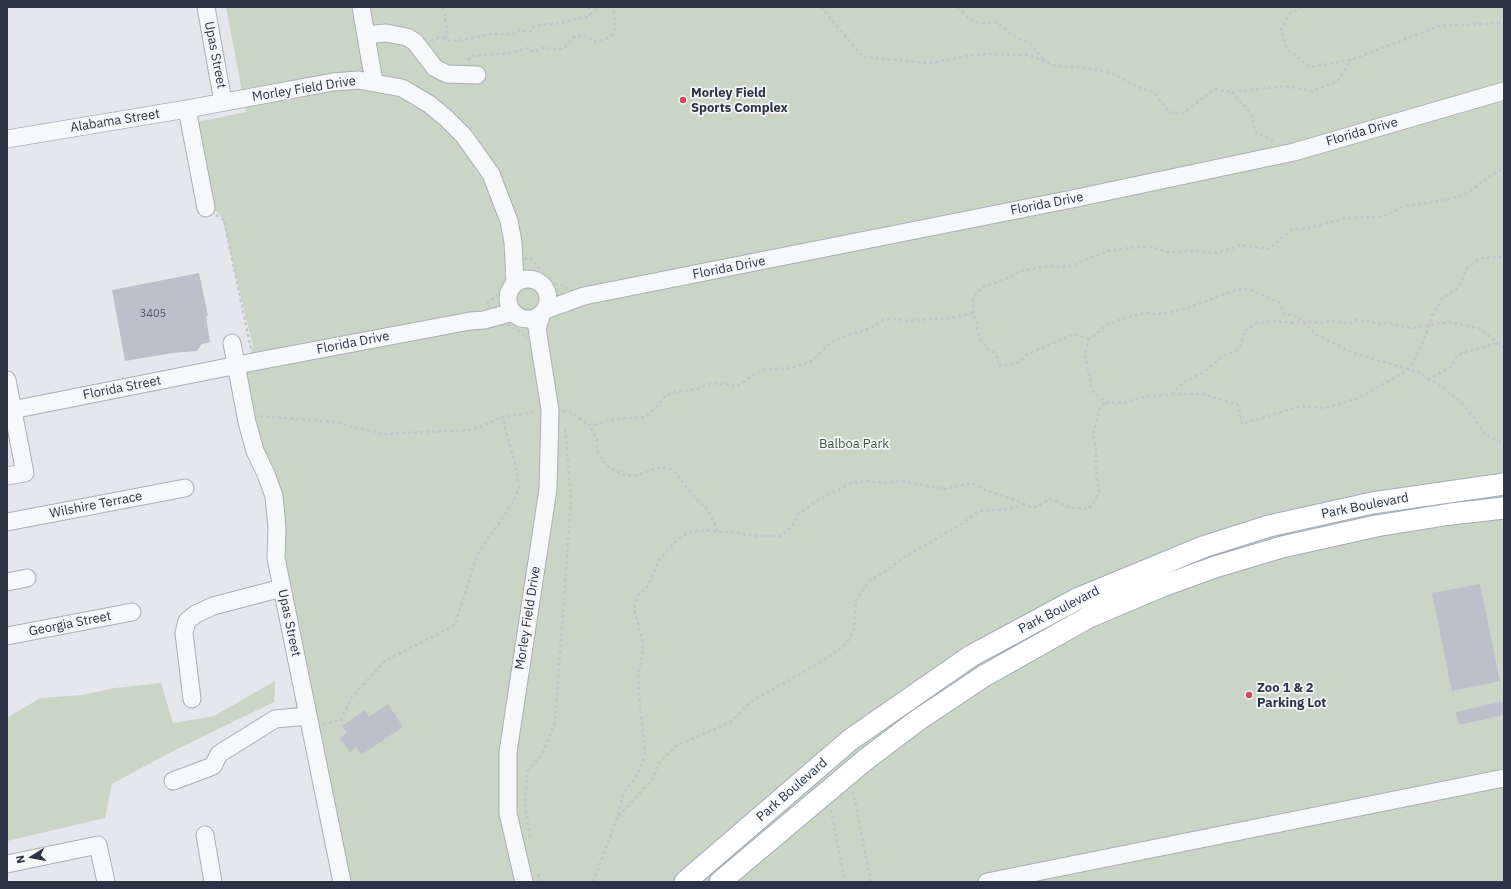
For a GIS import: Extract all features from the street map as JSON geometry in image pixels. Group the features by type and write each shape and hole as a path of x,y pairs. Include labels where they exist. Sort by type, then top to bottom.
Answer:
{"main road":[{"name":"Park Boulevard","path":"685,882 850,740 971,656 1076,599 1203,547 1269,526 1372,503 1504,484"},
{"name":"Park Boulevard","path":"720,882 865,760 918,720 984,676 1089,617 1195,575 1282,547 1376,526 1451,514 1504,508"}],"street":[{"name":"Upas Street","path":"206,7 223,102"},
{"path":"361,7 374,82"},
{"path":"366,35 386,33 406,37 415,42 435,68 447,74 477,75"},
{"name":"Morley Field Drive","path":"223,102 333,82 358,80 402,88 429,104 464,136 491,174 509,221 513,242 512,288"},
{"name":"Florida Drive","path":"544,312 584,296 1072,199 1294,152 1504,91"},
{"name":"Alabama Street","path":"7,139 223,102"},
{"path":"187,109 206,208"},
{"name":"Morley Field Drive","path":"513,242 540,284"},
{"path":"529,278 540,284 548,303 544,312 534,318 517,315 508,300 512,288 529,278"},
{"name":"Florida Drive","path":"540,284 556,292 584,296"},
{"name":"Florida Drive","path":"470,321 500,304 512,288"},
{"name":"Morley Field Drive","path":"524,882 508,814 508,752 548,489 556,414 540,352 537,328 544,312"},
{"name":"Morley Field Drive","path":"517,315 536,348 540,352"},
{"name":"Florida Drive","path":"237,366 470,321 517,315"},
{"name":"Upas Street","path":"232,343 247,422 255,450 274,496 277,528 276,558 342,882"},
{"name":"Florida Street","path":"10,411 237,366"},
{"path":"7,380 10,411 25,473 7,476"},
{"name":"Wilshire Terrace","path":"7,522 184,488"},
{"path":"7,582 27,578"},
{"path":"192,699 184,633 187,621 196,614 213,606 282,588"},
{"name":"Georgia Street","path":"7,636 132,612"},
{"path":"173,781 213,766 218,754 275,719 309,722"},
{"path":"987,882 1504,778"},
{"path":"205,835 213,882"},
{"path":"7,864 98,845 106,882"}],"path":[{"path":"443,7 448,36 443,38"},
{"path":"589,7 590,16"},
{"path":"428,46 429,42 436,38 456,41 491,34 514,34 519,30 530,32 534,26 561,23 590,16 599,7"},
{"path":"466,62 472,56 481,54 509,53 528,48 534,52 542,48 563,49 574,36 584,35 596,42 610,37 616,28 613,7"},
{"path":"822,7 863,57 930,63 967,56 1010,54 1028,56 1056,66 1088,68 1112,73 1137,88 1154,92 1169,112 1184,114 1214,88 1231,92 1284,86 1312,91 1338,81 1351,60"},
{"path":"958,7 968,18 978,22 987,24 996,22 1017,38 1029,44 1046,62"},
{"path":"1302,7 1288,15 1281,30 1287,48 1310,67 1351,60 1439,26 1504,23"},
{"path":"1231,92 1251,112 1255,132 1294,152"},
{"path":"1089,339 1074,334 1028,354 1016,364 998,366 998,358 995,353 988,349 980,340 974,313 973,300 981,289 1013,276 1017,272 1028,268 1033,270 1051,266 1064,267 1078,264 1102,252 1137,247 1153,247 1167,252 1181,253 1194,251 1220,253 1242,245 1269,248 1291,230 1312,227 1346,218 1382,217 1405,206 1445,200 1466,194 1490,176 1504,170"},
{"path":"206,208 224,220 253,362"},
{"path":"1504,257 1481,258 1468,267 1458,288 1443,298 1429,325 1423,343 1409,369 1358,398 1324,408 1301,406 1242,424 1238,405 1203,394 1143,396 1124,403 1106,402 1093,392 1085,355 1089,339 1108,324 1144,313 1162,314 1184,309 1236,290 1248,289 1256,291 1280,303 1284,314 1296,316 1317,335 1353,354 1384,364 1409,369 1440,386 1461,402 1484,433 1504,444"},
{"path":"530,258 550,282 566,286"},
{"path":"589,424 599,424 607,420 645,417 656,408 665,396 674,392 697,389 711,383 737,386 761,370 789,368 805,364 813,360 830,343 839,338 871,328 883,320 892,318 912,321 931,319 941,320 974,313"},
{"path":"1171,394 1187,380 1201,374 1224,356 1237,350 1241,346 1244,332 1251,325 1270,321 1293,323 1302,321 1320,323 1334,321 1349,324 1355,320 1372,321 1376,324 1387,322 1411,328 1429,325 1432,323 1450,322 1471,326 1484,331 1504,348"},
{"path":"498,325 516,329 526,338"},
{"path":"1428,380 1452,366 1457,355 1498,343"},
{"path":"593,882 618,816 623,794 636,778 642,765 645,744 640,709 638,672 642,658 643,644 634,609 638,595 648,586 663,554 678,539 683,535 697,531 718,531 752,536 781,536 792,527 798,514 821,498 852,482 866,481 886,483 902,481 944,489 972,483 985,490 1031,507 1037,507 1049,500 1068,507 1088,509 1093,504 1099,491 1096,470 1096,449 1092,435 1100,408 1106,402"},
{"path":"247,422 260,416 335,422 382,434 472,430 502,417 556,414 561,411 569,411 589,424 597,440 596,445 599,455 608,467 627,476 638,475 657,468 668,468 674,470 696,499 708,510 718,531"},
{"path":"309,722 341,720 351,698 385,660 455,625 477,555 514,501 519,488 516,467 502,417"},
{"path":"532,845 525,806 528,772 542,754 555,723 571,499 564,424"},
{"path":"618,816 652,780 658,764 676,746 731,722 750,702 821,662 846,644 854,630 856,600 869,581 889,569 901,559 960,525 979,511 1010,509 1024,504"},
{"path":"852,789 871,882"},
{"path":"830,808 845,882"},
{"path":"536,869 542,882"}],"green space":[{"name":"Balboa Park","path":"226,7 1504,7 1504,882 346,882 243,376 253,347 222,217 211,206 197,122 246,112"},
{"path":"275,681 274,702 171,752 112,784 105,818 7,841 7,718 40,698 82,695 115,688 161,683 173,723 214,716"}],"building":[{"path":"199,273 208,316 206,316 210,342 202,344 197,351 173,353 125,361 112,290"},
{"path":"1480,584 1500,681 1452,691 1432,593"},
{"path":"1504,701 1504,715 1459,725 1456,712"},
{"path":"388,704 403,727 361,755 356,747 350,752 340,738 347,733 342,726 365,710 369,717"}],"place":[{"name":"Morley Field Sports Complex","path":"683,100"},
{"name":"Zoo 1 & 2 Parking Lot","path":"1249,695"}]}
